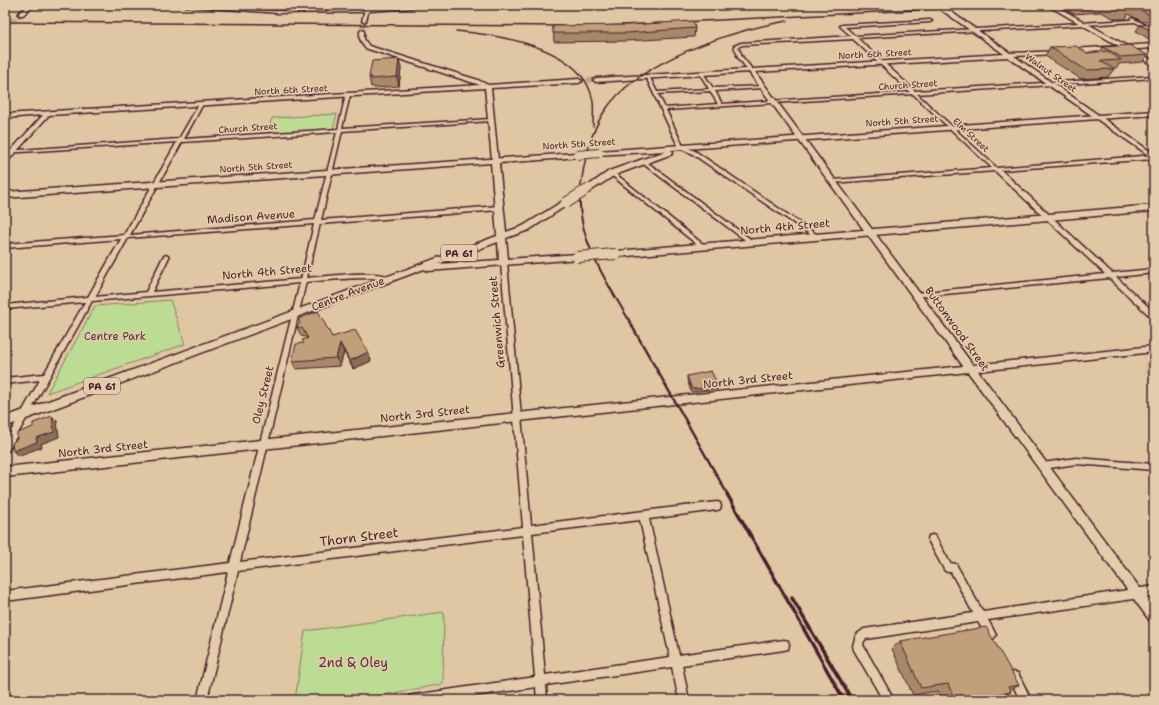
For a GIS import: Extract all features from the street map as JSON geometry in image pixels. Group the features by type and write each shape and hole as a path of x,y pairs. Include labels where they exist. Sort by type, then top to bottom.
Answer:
{"main road":[{"path":"21,14 32,5"},
{"path":"1050,5 1154,64"},
{"name":"North 5th Street","path":"5,195 1154,113"},
{"name":"Centre Avenue","path":"5,422 388,278 417,269 526,228 612,173 681,147"},
{"name":"Greenwich Street","path":"495,160 504,264"},
{"name":"North 4th Street","path":"417,269 504,264 1154,208"}],"street":[{"path":"186,5 279,12 368,7 412,7"},
{"path":"364,22 368,7"},
{"name":"Walnut Street","path":"942,7 1154,157"},
{"path":"1127,16 1154,31"},
{"path":"740,56 736,46 741,44 1134,21"},
{"name":"Elm Street","path":"930,22 842,26 1154,316"},
{"path":"362,31 362,39 367,47 476,81 488,87"},
{"name":"North 6th Street","path":"596,80 1154,46"},
{"name":"Buttonwood Street","path":"740,56 1154,617"},
{"path":"702,74 721,105"},
{"path":"648,77 681,147 693,152 817,237"},
{"name":"Church Street","path":"663,109 1154,77"},
{"name":"North 6th Street","path":"5,116 579,81"},
{"name":"Greenwich Street","path":"488,87 495,160"},
{"path":"656,94 764,87"},
{"name":"Oley Street","path":"202,700 348,95"},
{"path":"5,449 201,104"},
{"path":"5,161 48,113"},
{"name":"Church Street","path":"5,152 491,120"},
{"path":"833,182 1154,157"},
{"path":"644,162 751,242"},
{"path":"612,173 702,246"},
{"name":"Madison Avenue","path":"5,246 499,208"},
{"path":"148,294 166,257"},
{"name":"Greenwich Street","path":"504,264 542,700"},
{"path":"916,295 1154,271"},
{"name":"North 4th Street","path":"5,307 303,281 371,276 388,278"},
{"path":"1145,308 1154,307"},
{"name":"North 3rd Street","path":"5,472 264,443 1154,349"},
{"path":"5,381 46,377"},
{"path":"1043,466 1076,461 1154,467"},
{"name":"Thorn Street","path":"5,596 717,506"},
{"path":"644,516 684,700"},
{"path":"932,540 948,568 953,567 994,642"},
{"path":"889,700 858,646 859,638 864,634 1154,591"},
{"path":"413,700 784,645"},
{"path":"1009,668 1026,700"}],"shaded area":[{"path":"1154,361 1154,395 1145,371 1145,362"}],"green space":[{"path":"337,114 333,129 267,133 272,118"},
{"name":"Centre Park","path":"170,300 185,344 47,393 95,306"},
{"name":"2nd & Oley","path":"444,612 443,684 354,700 295,700 305,631"}],"building":[{"path":"1154,5 1154,13 1148,14 1133,6"},
{"path":"693,21 695,28 627,33 553,33 553,26 628,25"},
{"path":"1140,25 1154,25 1154,32"},
{"path":"1129,45 1147,55 1121,57 1103,47"},
{"path":"1076,46 1087,53 1108,51 1121,60 1100,61 1114,69 1086,70 1050,47"},
{"path":"399,59 397,77 371,79 372,77 369,77 372,61"},
{"path":"318,311 332,337 355,330 368,352 350,361 340,343 336,358 292,361 296,344 304,343 302,340 308,338 302,328 297,327 300,323 298,319"},
{"path":"711,371 719,387 692,389 687,376"},
{"path":"52,416 54,432 36,438 37,442 13,451 12,443 17,439 17,433 33,427 33,423"},
{"path":"986,627 1019,685 1008,687 1011,692 992,695 994,700 955,700 948,684 921,688 900,641"}],"tunnel":[{"path":"5,27 21,14"},
{"path":"362,31 364,21"},
{"path":"579,81 596,80"}],"railway":[{"path":"682,22 1015,5"},
{"path":"580,193 585,162 594,131 599,121 604,112 619,94 638,78 661,63 686,51 739,32 787,21"},
{"path":"5,22 564,26"},
{"path":"602,26 664,23"},
{"path":"456,31 494,36 516,41 538,47 557,56 574,68 587,83 593,102 593,126"},
{"path":"580,193 580,210 583,228 589,245 605,279 633,327"},
{"path":"632,326 728,495"},
{"path":"727,494 844,700"},
{"path":"792,598 852,700"}]}
